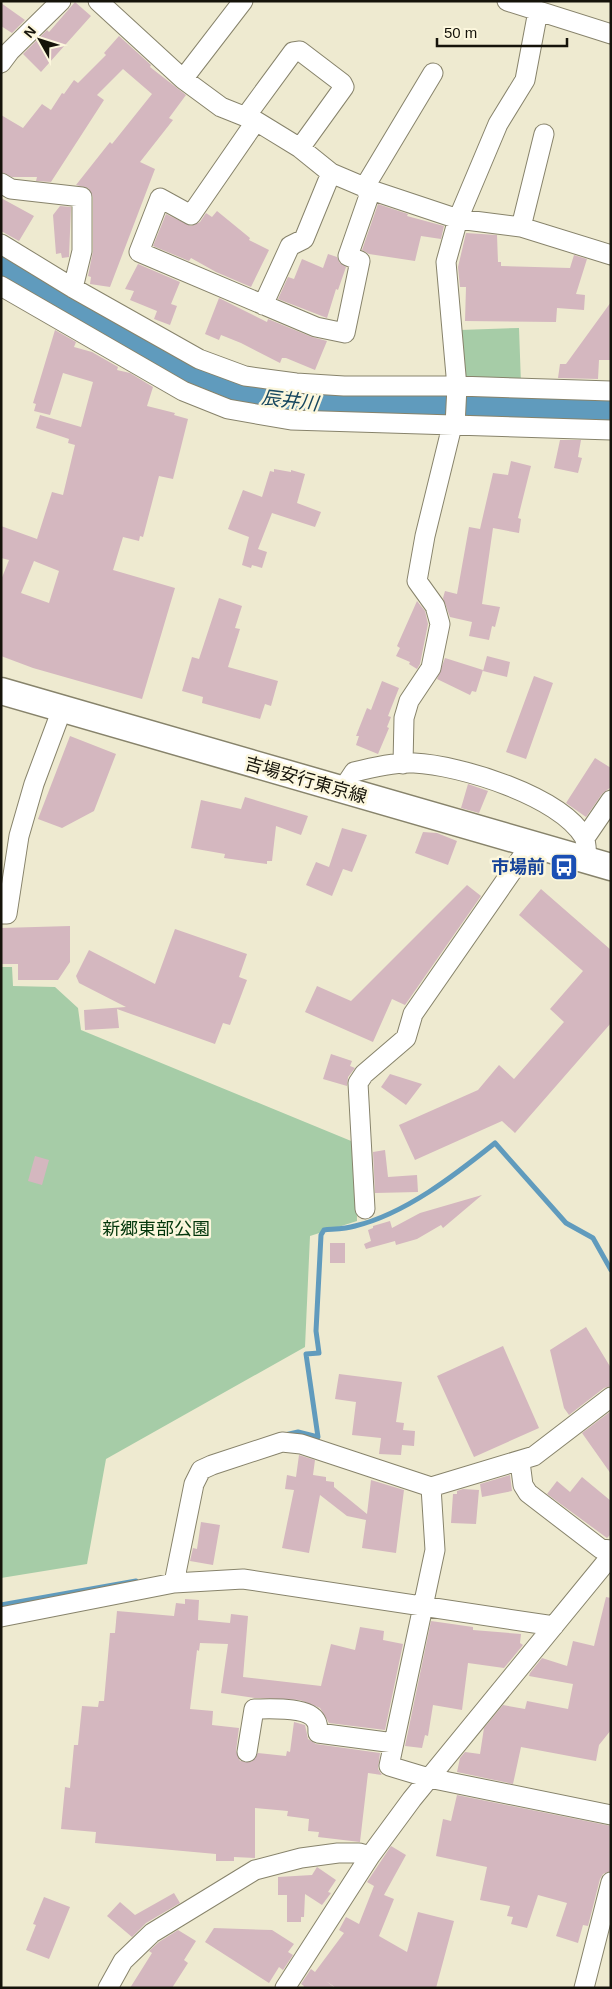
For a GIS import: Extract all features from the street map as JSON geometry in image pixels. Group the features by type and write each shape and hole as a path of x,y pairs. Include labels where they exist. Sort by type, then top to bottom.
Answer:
{"main road":[{"name":"吉場安行東京線","path":"1,691 531,844 594,855"}],"street":[{"path":"4,53 61,1"},
{"path":"98,1 183,79 221,107 251,118 300,148 331,173 368,189 458,219 521,227 611,255"},
{"path":"183,79 243,1"},
{"path":"507,1 611,34"},
{"path":"403,764 404,718 409,701 431,668 440,624 435,606 417,582 425,536 454,425 457,386 446,262 458,219 498,124 525,80 538,11"},
{"path":"300,148 344,87 342,82 300,51 293,52 192,215 160,198 139,252 316,327 345,333 360,261 348,256 368,189 432,73"},
{"path":"521,227 544,134"},
{"path":"263,304 290,246 304,239 331,173"},
{"path":"1,183 11,189 82,197 82,251 73,288"},
{"path":"1,244 73,288 199,359 246,376 296,383 344,386 457,386 611,391"},
{"path":"1,286 175,386 205,401 228,409 291,420 611,430"},
{"path":"1,914 7,914 20,836 34,784 62,709"},
{"path":"342,790 354,772 414,763 455,769 501,782 535,796 569,821 594,855"},
{"path":"594,855 611,800"},
{"path":"365,1208 358,1083 364,1074 406,1038 413,1014 531,844"},
{"path":"174,1584 194,1484 201,1470 212,1465 282,1442 301,1444 431,1487 520,1462 546,1447 611,1397"},
{"path":"520,1462 523,1485 528,1493 600,1549 611,1550"},
{"path":"431,1487 436,1550 389,1766 429,1778 611,1815"},
{"path":"289,1986 370,1856 429,1778 611,1556"},
{"path":"1,1618 174,1584 243,1578 554,1626"},
{"path":"1,1624 1,1631"},
{"path":"247,1752 254,1709 292,1710 308,1714 316,1721 318,1733 394,1743"},
{"path":"108,1988 123,1961 152,1933 246,1875 275,1864 301,1858 359,1852 370,1856"},
{"path":"584,1988 603,1943 611,1882"}],"green space":[{"path":"519,328 521,384 469,380 462,375 460,330"},
{"name":"新郷東部公園","path":"1,967 12,967 13,986 55,987 78,1008 81,1030 356,1143 357,1221 310,1236 305,1347 106,1459 87,1564 1,1578"}],"building":[{"path":"75,2 91,16 41,72 23,54 47,30 49,32"},
{"path":"1,3 25,20 12,33 1,26"},
{"path":"119,36 151,65 150,67 186,95 169,118 173,120 140,162 155,169 110,287 90,284 91,277 88,276 93,251 93,197 88,188 76,185 152,94 123,69 97,95 104,100 51,182 36,181 37,177 12,177 1,172 1,115 23,128 42,104 51,110 62,93 64,94 74,80 78,83 106,55 104,53"},
{"path":"1,198 34,216 19,241 1,231"},
{"path":"378,204 408,214 407,216 444,226 441,239 421,236 415,261 369,254 362,250"},
{"path":"60,206 71,207 69,257 62,258 61,253 56,254 53,215"},
{"path":"217,211 250,238 249,240 269,250 251,287 216,272 191,258 189,261 153,246 166,214 191,226 200,222 206,213 212,217"},
{"path":"466,233 497,235 498,262 501,262 501,266 570,268 574,255 587,259 576,294 585,295 584,310 557,308 556,322 465,321 466,287 460,287 458,267"},
{"path":"328,254 337,257 340,263 346,267 338,290 336,289 327,318 278,299 288,277 294,279 302,259 323,268"},
{"path":"138,264 180,282 171,304 177,306 170,325 154,319 157,311 130,300 134,291 125,289"},
{"path":"219,298 267,322 268,319 327,341 315,370 286,358 282,358 280,363 221,335 219,340 205,334"},
{"path":"611,302 611,360 599,360 598,379 558,378 560,364 566,364"},
{"path":"55,330 76,342 74,347 92,352 118,367 117,370 130,373 153,387 147,406 175,413 174,415 188,419 173,479 159,476 143,537 140,536 139,541 123,537 113,570 175,588 142,699 33,668 1,656 1,580 9,560 1,558 1,526 37,539 52,492 63,495 75,445 68,443 69,439 36,428 40,415 81,427 93,382 63,373 50,415 34,411 36,404 33,403","holes":["34,561 59,571 49,603 21,593"]},
{"path":"560,440 581,440 578,457 582,458 578,473 554,468"},
{"path":"511,461 531,466 518,518 521,519 519,533 493,528 482,604 500,607 495,627 492,626 489,640 469,636 472,622 450,617 443,598 445,591 457,594 469,527 480,529 493,473 508,475"},
{"path":"274,469 291,472 291,470 305,474 297,503 321,512 315,527 272,513 258,549 267,552 262,568 252,565 251,568 242,565 249,537 228,529 243,490 262,497 270,471 274,472"},
{"path":"219,598 242,606 235,628 240,629 228,667 278,681 271,706 265,704 260,719 202,703 203,697 182,691 192,657 199,659"},
{"path":"417,601 425,611 428,624 420,664 417,669 409,664 410,662 396,656 400,648 397,646"},
{"path":"487,656 510,662 507,677 483,671"},
{"path":"445,658 483,670 476,692 472,691 470,695 437,679"},
{"path":"534,676 553,683 526,759 506,752"},
{"path":"382,681 399,688 388,716 391,717 387,727 389,728 378,754 356,745 359,736 356,736 367,708 371,710"},
{"path":"70,736 116,754 94,811 62,828 38,819"},
{"path":"595,758 611,768 611,787 602,794 586,817 566,803"},
{"path":"468,784 488,791 479,813 461,808"},
{"path":"245,797 308,816 301,835 276,826 272,861 267,861 267,864 224,858 225,854 191,848 201,800 241,809"},
{"path":"342,828 367,835 352,872 343,869 332,896 306,885 316,862 329,867"},
{"path":"423,832 437,833 457,841 448,865 415,853"},
{"path":"467,885 481,896 405,1005 392,999 373,1042 305,1012 317,986 351,1001"},
{"path":"541,889 611,950 611,1023 515,1133 502,1121 415,1160 399,1125 478,1090 499,1065 514,1079 564,1022 550,1009 583,971 519,915"},
{"path":"70,926 70,962 58,980 18,980 18,964 1,964 1,928"},
{"path":"175,929 247,954 239,977 247,980 230,1025 223,1023 215,1044 117,1009 119,1028 85,1030 84,1010 126,1007 79,983 76,976 89,950 155,984"},
{"path":"331,1054 352,1061 350,1066 355,1068 348,1077 347,1086 323,1079"},
{"path":"390,1074 422,1084 406,1105 381,1087"},
{"path":"385,1150 388,1177 417,1175 418,1192 375,1193 373,1152"},
{"path":"35,1156 49,1160 42,1185 28,1181"},
{"path":"482,1195 443,1228 441,1225 417,1239 396,1245 395,1241 366,1249 364,1244 371,1241 368,1230 373,1228 373,1226 390,1221 392,1228 420,1213"},
{"path":"330,1243 345,1243 345,1263 330,1263"},
{"path":"586,1327 611,1368 611,1386 604,1388 569,1415 564,1408 550,1350"},
{"path":"503,1346 539,1428 474,1457 437,1376"},
{"path":"339,1374 402,1382 396,1422 404,1423 403,1430 415,1431 414,1446 402,1445 401,1455 379,1454 381,1438 352,1435 356,1402 335,1399"},
{"path":"611,1411 611,1474 582,1433"},
{"path":"299,1455 315,1460 313,1475 326,1477 326,1481 334,1482 334,1487 367,1514 371,1480 404,1490 396,1553 362,1548 366,1520 347,1516 320,1495 309,1553 282,1548 294,1490 285,1489 287,1475 296,1477"},
{"path":"510,1475 512,1491 482,1497 480,1484"},
{"path":"582,1477 611,1501 611,1534 607,1538 547,1494 557,1481 570,1492"},
{"path":"463,1489 479,1490 476,1524 451,1523 453,1494 457,1494 457,1491"},
{"path":"201,1522 220,1525 213,1565 190,1561 193,1548 197,1549"},
{"path":"606,1597 611,1598 611,1730 599,1745 596,1761 521,1747 513,1784 457,1772 460,1758 465,1752 480,1754 484,1728 503,1705 525,1709 527,1701 568,1709 573,1684 529,1676 530,1673 542,1658 567,1666 573,1641 594,1646"},
{"path":"185,1599 199,1600 198,1620 230,1623 231,1614 248,1616 243,1677 321,1686 331,1644 355,1650 360,1627 384,1631 383,1640 403,1644 385,1730 329,1723 320,1708 300,1700 255,1698 221,1693 228,1644 200,1643 199,1651 197,1650 190,1709 213,1711 212,1725 239,1728 236,1751 240,1761 251,1762 258,1753 286,1756 287,1751 290,1752 294,1722 305,1725 308,1739 316,1744 380,1753 378,1769 382,1775 368,1773 360,1842 318,1837 319,1832 308,1831 309,1819 287,1816 288,1811 255,1808 255,1858 234,1857 234,1861 216,1861 216,1854 95,1843 96,1832 61,1829 65,1787 70,1788 74,1745 78,1745 82,1706 98,1707 99,1701 104,1701 110,1633 115,1633 117,1611 174,1616 176,1603 185,1604"},
{"path":"431,1621 473,1627 473,1630 521,1634 520,1643 523,1645 504,1668 468,1663 462,1710 433,1705 428,1736 425,1735 422,1748 405,1746"},
{"path":"457,1795 611,1826 611,1871 603,1874 600,1879 588,1926 583,1925 578,1943 556,1936 567,1903 538,1895 527,1928 511,1924 513,1917 507,1916 510,1906 480,1900 487,1867 436,1856 443,1819 451,1821"},
{"path":"391,1846 406,1855 384,1895 394,1899 379,1936 407,1952 418,1912 454,1921 436,1988 336,1988 326,1981 335,1988 303,1988 304,1986 301,1984 311,1969 315,1972 344,1933 339,1930 346,1917 359,1924 374,1886 367,1882"},
{"path":"317,1867 336,1880 328,1892 331,1893 322,1905 305,1894 304,1917 301,1917 301,1922 287,1922 287,1895 278,1895 278,1877 312,1875"},
{"path":"174,1893 180,1903 146,1923 132,1937 107,1916 120,1902 135,1915"},
{"path":"44,1897 70,1907 49,1959 26,1950 36,1925 33,1924"},
{"path":"214,1928 272,1930 294,1944 288,1952 293,1955 283,1970 279,1967 269,1983 205,1942"},
{"path":"178,1930 196,1941 184,1960 188,1963 172,1988 130,1988 152,1953 149,1951"}],"waterway":[{"name":"辰井川","path":"1,266 193,377 238,393 310,404 520,411 611,411"},
{"path":"285,1435 298,1432 318,1437 306,1354 319,1353 316,1331 321,1235 324,1230 351,1227 374,1220 411,1203 463,1168 495,1143 566,1223 593,1238 611,1270"},
{"path":"1,1605 136,1581"}],"place":[{"name":"市場前","path":"564,867"}]}
